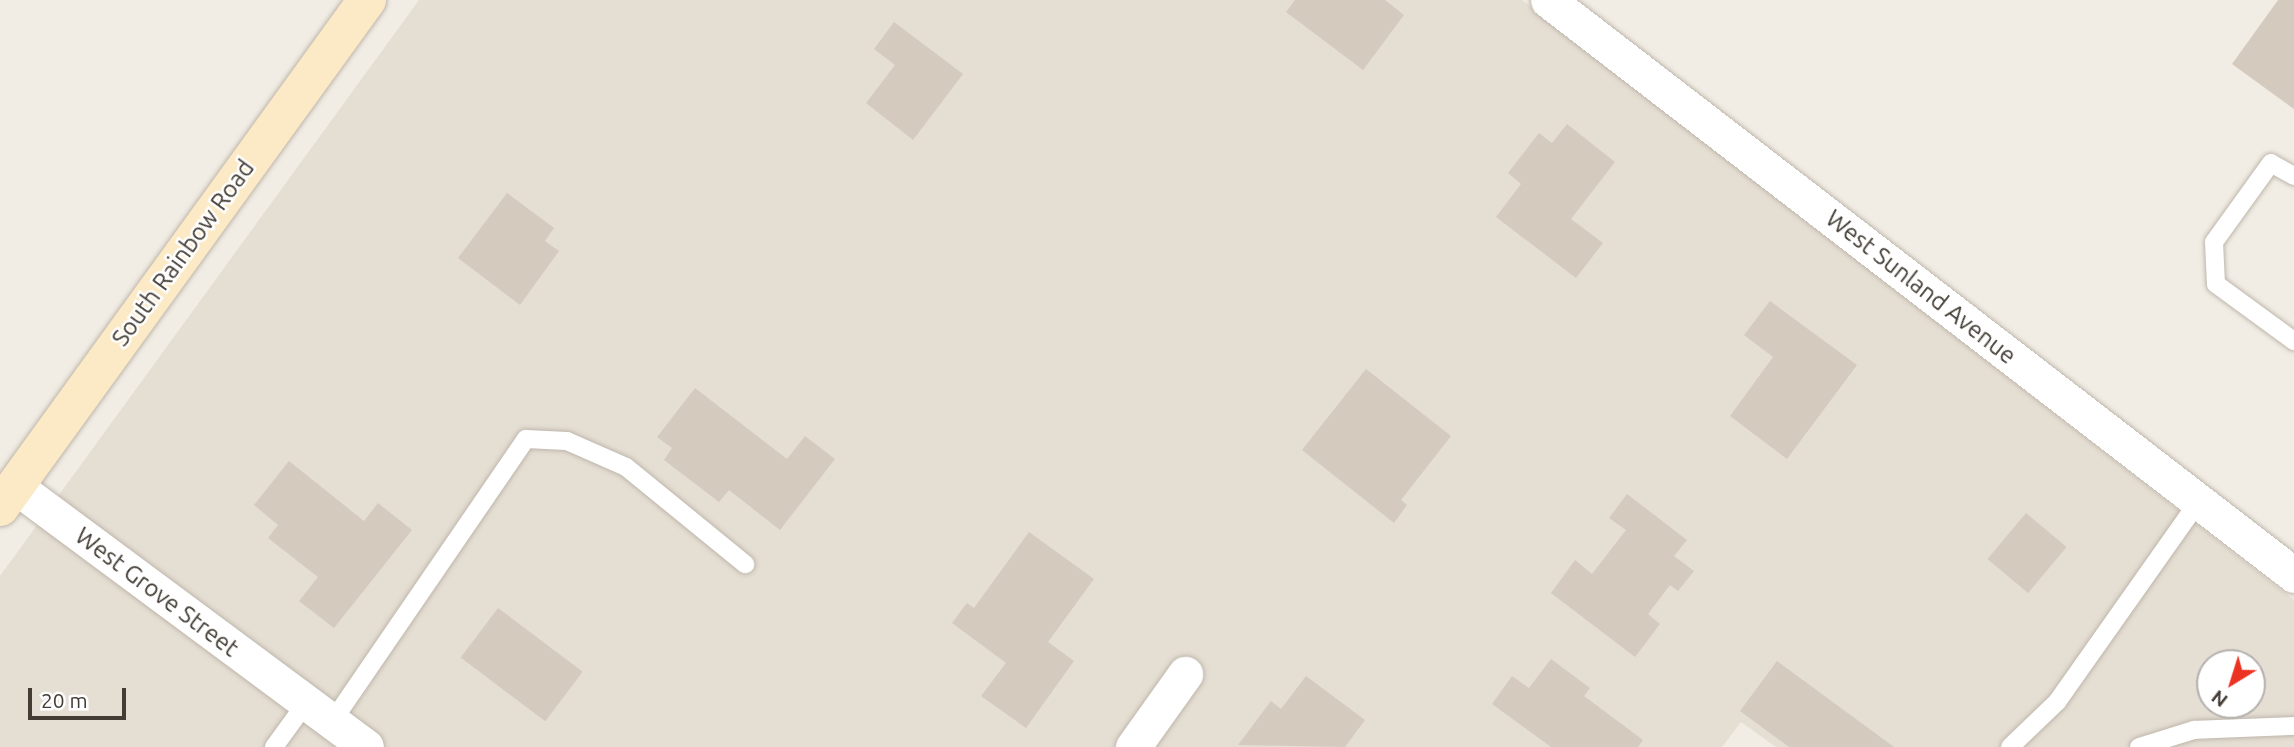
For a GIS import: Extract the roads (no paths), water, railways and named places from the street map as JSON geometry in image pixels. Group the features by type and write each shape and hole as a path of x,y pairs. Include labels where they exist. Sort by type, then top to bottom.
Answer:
{"main road":[{"name":"South Rainbow Road","path":"7,497 367,0"}],"street":[{"name":"West Sunland Avenue","path":"1548,0 2294,575"},
{"name":"West Grove Street","path":"7,497 366,747"},
{"path":"1133,747 1185,674"}],"lane":[{"path":"2294,176 2271,163 2214,242 2216,284 2294,341"},
{"path":"274,747 319,712 526,439 567,441 626,467 745,564"},
{"path":"2010,747 2057,702 2199,501"},
{"path":"2139,747 2194,730 2294,726"}]}
